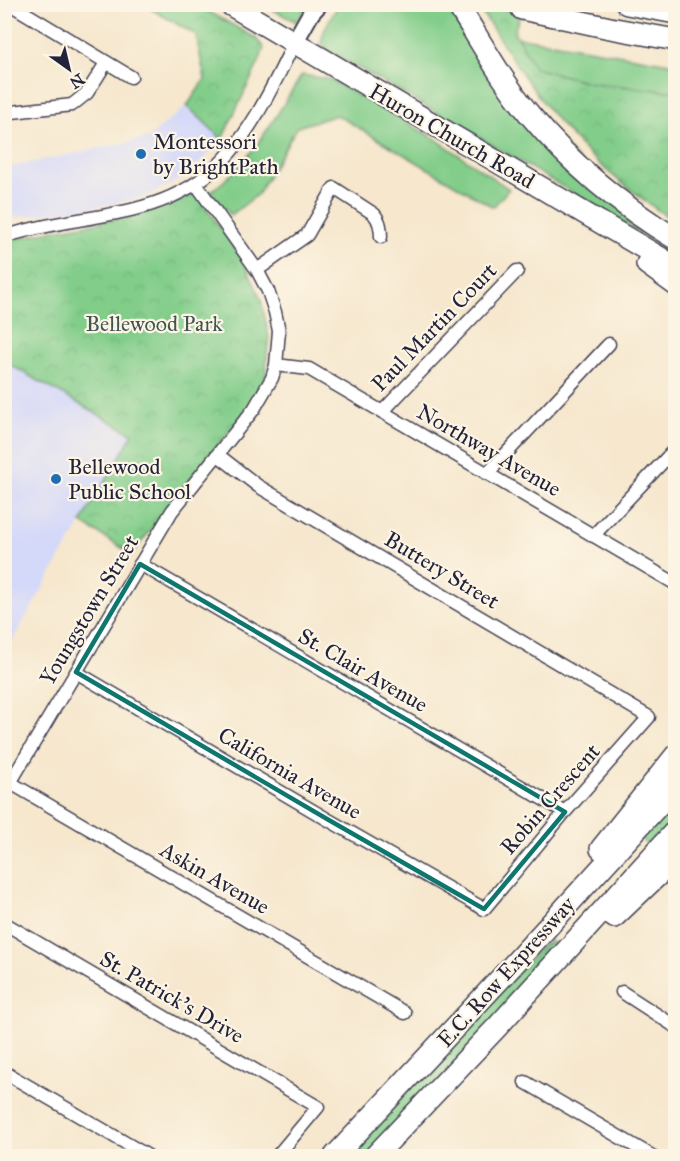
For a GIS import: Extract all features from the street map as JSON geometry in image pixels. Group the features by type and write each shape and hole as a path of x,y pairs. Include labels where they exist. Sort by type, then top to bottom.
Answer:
{"highway":[{"name":"Huron Church Road","path":"229,4 675,267"},
{"name":"Huron Church Road","path":"457,4 505,81 546,133 582,169 618,200 675,239"},
{"path":"627,4 675,13"},
{"path":"522,9 675,40"},
{"path":"607,227 646,263 675,285"},
{"path":"502,977 541,921 675,755"},
{"name":"E.C. Row Expressway","path":"335,1156 502,977 675,786"},
{"name":"E.C. Row Expressway","path":"375,1156 498,1026 675,830"},
{"path":"498,1026 675,858"}],"street":[{"path":"10,4 131,77"},
{"path":"5,236 46,225 142,207 176,195 196,184 218,166 250,125 294,43 318,4"},
{"path":"4,113 72,105 87,93 106,63"},
{"name":"Youngstown Street","path":"7,781 76,672 172,512 255,409 272,378 276,365 279,331 268,291 258,270 196,184"},
{"path":"258,270 307,235 334,188 374,214 381,226 381,237"},
{"name":"Paul Martin Court","path":"382,412 517,271"},
{"path":"487,474 609,344"},
{"name":"Northway Avenue","path":"276,365 309,369 675,584"},
{"path":"593,536 675,448"},
{"name":"Buttery Street","path":"218,454 258,486 649,717"},
{"name":"St. Clair Avenue","path":"140,564 565,812"},
{"name":"California Avenue","path":"76,672 484,909"},
{"name":"Robin Crescent","path":"484,909 649,717"},
{"name":"Askin Avenue","path":"7,781 405,1013"},
{"name":"St. Patrick's Drive","path":"4,923 318,1107 277,1156"},
{"path":"622,992 675,1027"},
{"path":"4,1072 148,1156"},
{"path":"525,1082 652,1156"}],"highlighted area":[{"path":"140,564 565,812 484,909 327,819 76,672"}],"shaded area":[{"name":"Montessori by BrightPath","path":"187,106 222,139 185,177 142,198 102,206 12,218 5,197 5,168 148,138"},
{"name":"Bellewood Public School","path":"5,362 133,434 5,653"}],"green space":[{"path":"144,5 197,5 256,38 264,48 222,139 187,106 205,79 196,35"},
{"path":"264,5 309,5 296,22"},
{"path":"339,5 447,5 487,68 652,234 649,238 327,50 321,43 322,38"},
{"path":"477,5 524,5 514,31 535,68 592,83 675,92 675,222 616,179 576,142 540,99"},
{"path":"517,37 675,64 675,92 592,83 535,68"},
{"path":"302,75 329,79 434,138 509,189 493,207 337,115 297,127 258,194 231,215 210,192 225,180 250,153"},
{"name":"Bellewood Park","path":"196,193 244,261 261,299 269,337 266,377 247,410 132,554 81,523 133,434 5,362 5,243 54,230 134,216"},
{"path":"675,799 675,823 653,848 640,839"},
{"path":"551,941 556,946 556,953 369,1156 347,1156 543,945"}],"place":[{"name":"Montessori by BrightPath","path":"141,154"},
{"name":"Bellewood Public School","path":"56,479"}]}
